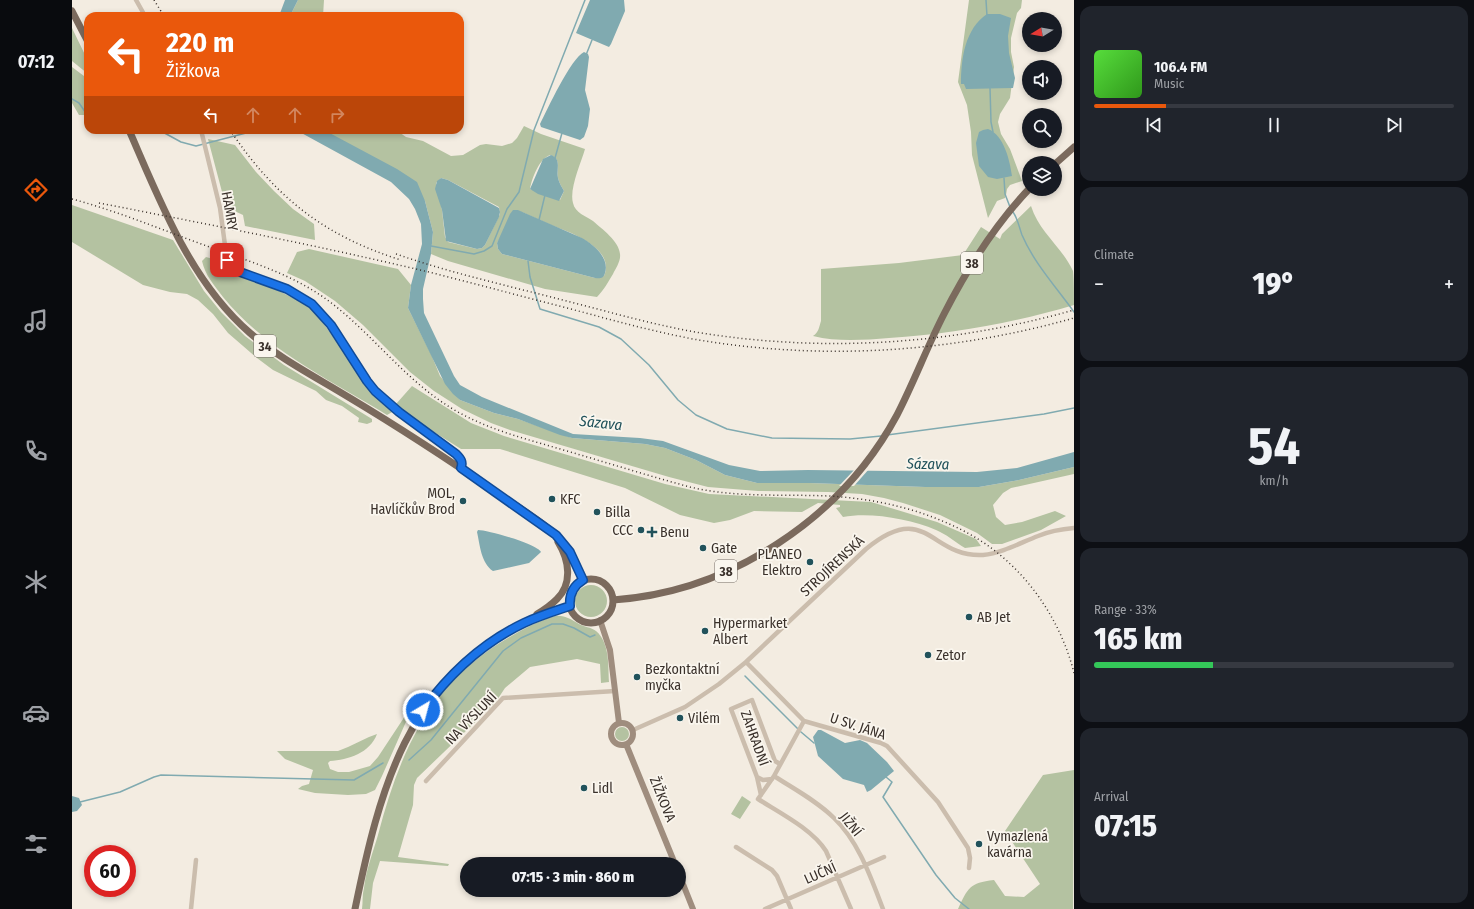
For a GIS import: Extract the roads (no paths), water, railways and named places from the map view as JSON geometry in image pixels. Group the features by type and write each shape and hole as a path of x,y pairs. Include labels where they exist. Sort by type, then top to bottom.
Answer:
{"main road":[{"path":"72,11 84,34"},
{"name":"34","path":"131,134 185,250 209,288 225,308 260,341 306,373 349,397 461,468 552,531 567,561 568,570 566,583 560,596 554,602 486,646 464,663 434,695 415,723 397,758 383,800 365,864 355,909"},
{"path":"1062,158 1074,147"},
{"name":"38","path":"613,600 660,594 710,579 763,553 794,532 825,507 862,467 880,442 910,389 943,315 966,272 1006,214 1022,196"},
{"path":"552,531 570,552 583,580"},
{"path":"594,579 603,583 610,590 613,600 609,612 600,620 592,622 584,621 574,614 570,606 570,597 573,589 583,580 594,579"},
{"name":"34","path":"525,622 570,606"},
{"path":"600,620 609,644 619,723"},
{"path":"619,723 629,724 633,730 633,737 629,743 620,745 612,739 612,729 619,723"},
{"name":"ŽIŽKOVA","path":"626,744 672,857"},
{"path":"686,892 693,909"}],"street":[{"path":"136,0 144,12"},
{"name":"HAMRY","path":"202,134 220,208 227,260 233,268 287,289 312,304 331,325 375,391 456,454 461,460 461,468"},
{"name":"STROJÍRENSKÁ","path":"633,730 691,703 719,684 746,662 866,549 879,539 894,531 909,529 920,530 955,550 968,554 983,555 999,552 1048,532 1074,528"},
{"name":"U SV. JÁNA","path":"746,662 804,721 887,746 938,802 968,848 970,858 969,868"},
{"name":"NA VÝSLUNÍ","path":"426,781 503,698 614,691"},
{"name":"ZAHRADNÍ","path":"761,795 757,777 731,709 752,700 775,761 780,764"},
{"name":"ZAHRADNÍ","path":"804,721 773,778 758,799 807,831 822,844 851,909"},
{"path":"757,777 763,780 773,778"},
{"name":"JIŽNÍ","path":"773,778 816,804 835,818 851,839 865,865 883,909"},
{"path":"736,847 772,870 777,876 791,909"},
{"name":"LUČNÍ","path":"765,909 884,857"},
{"path":"191,909 196,860"}],"water":[{"path":"285,0 298,0 292,12 280,12"},
{"path":"590,0 624,0 625,11 609,47 576,33"},
{"path":"987,14 1000,14 1011,18 1008,36 1009,53 1015,78 1013,88 966,89 964,84 961,84 963,54 969,36 980,20"},
{"path":"584,52 588,54 589,57 585,90 590,109 588,126 584,137 580,140 541,127 540,124 566,74 579,56"},
{"path":"988,129 994,132 1002,143 1008,156 1012,176 997,179 988,177 979,166 976,143 979,132"},
{"path":"303,134 331,134 397,169 417,182 425,201 433,232 431,254 423,289 424,313 454,376 460,385 482,397 573,434 640,438 663,441 729,465 760,471 808,470 977,472 1017,468 1074,452 1074,467 1019,480 979,487 757,483 725,475 696,460 665,448 645,444 572,438 518,419 494,413 460,400 445,384 408,308 411,285 422,244 421,224 409,199 391,182"},
{"path":"551,155 558,162 558,178 564,191 559,201 538,194 530,189 543,159"},
{"path":"441,178 448,180 499,208 499,217 482,248 477,249 446,241 442,210 435,189 437,181"},
{"path":"513,210 518,210 582,238 591,244 603,257 606,267 604,276 595,278 502,254 498,249 497,243"},
{"path":"478,530 501,535 531,545 541,552 529,563 493,571 483,559 477,532"},
{"path":"818,730 821,730 845,743 860,740 867,743 887,762 894,771 867,792 864,785 843,779 818,756 813,737"},
{"path":"72,796 79,798 82,805 77,811 72,812"}],"waterway":[{"path":"431,246 474,254 484,251 492,246 507,209 519,192 534,130 585,0"},
{"path":"986,0 987,16"},
{"path":"586,55 592,40"},
{"path":"990,88 991,122 993,132"},
{"path":"72,99 79,103 84,110"},
{"path":"555,158 562,133"},
{"path":"166,134 181,142 196,146 242,134"},
{"path":"1004,178 1005,194 1010,207"},
{"path":"539,220 545,195"},
{"path":"1013,212 1022,235 1033,255 1074,312"},
{"path":"528,261 530,277 540,309 599,327 621,339 649,365 678,400 696,415 727,429 772,438 850,439 881,436"},
{"path":"887,435 1044,414 1074,408"},
{"path":"409,760 431,740 503,651 521,638 552,624 563,624 590,637 595,635"},
{"path":"745,676 814,743"},
{"path":"80,802 120,792 161,775 354,780 383,763"},
{"path":"886,777 892,782 883,797 936,875 955,898 969,909"}],"railway":[{"path":"154,0 162,12"},
{"path":"233,134 265,175 304,211 325,226 348,239 401,260"},
{"path":"72,199 122,215 251,262 298,282 326,299 343,312 422,387 458,412 484,425 525,439 690,487 725,493 829,496 867,500 885,503 922,513 956,527 991,548 1008,562 1037,594 1059,632 1068,652 1074,673"},
{"path":"99,203 353,255 437,274 653,330 693,339 741,346 789,350 885,350 932,346 980,339 1027,330 1074,318"},
{"path":"396,254 433,266 639,320 695,332 743,339 838,343 886,342 933,338 1027,322 1074,310"}],"place":[{"name":"KFC","path":"552,499"},
{"name":"MOL, Havlíčkův Brod","path":"463,501"},
{"name":"Billa","path":"597,512"},
{"name":"CCC","path":"641,530"},
{"name":"Benu","path":"652,532"},
{"name":"Gate","path":"703,548"},
{"name":"PLANEO Elektro","path":"810,562"},
{"name":"AB Jet","path":"969,617"},
{"name":"Hypermarket Albert","path":"705,631"},
{"name":"Zetor","path":"928,655"},
{"name":"Bezkontaktní myčka","path":"637,677"},
{"name":"Vilém","path":"680,718"},
{"name":"Lidl","path":"584,788"},
{"name":"Vymazlená kavárna","path":"979,844"}],"water label":[{"name":"Sázava","path":"601,423"},
{"name":"Sázava","path":"928,464"}]}
